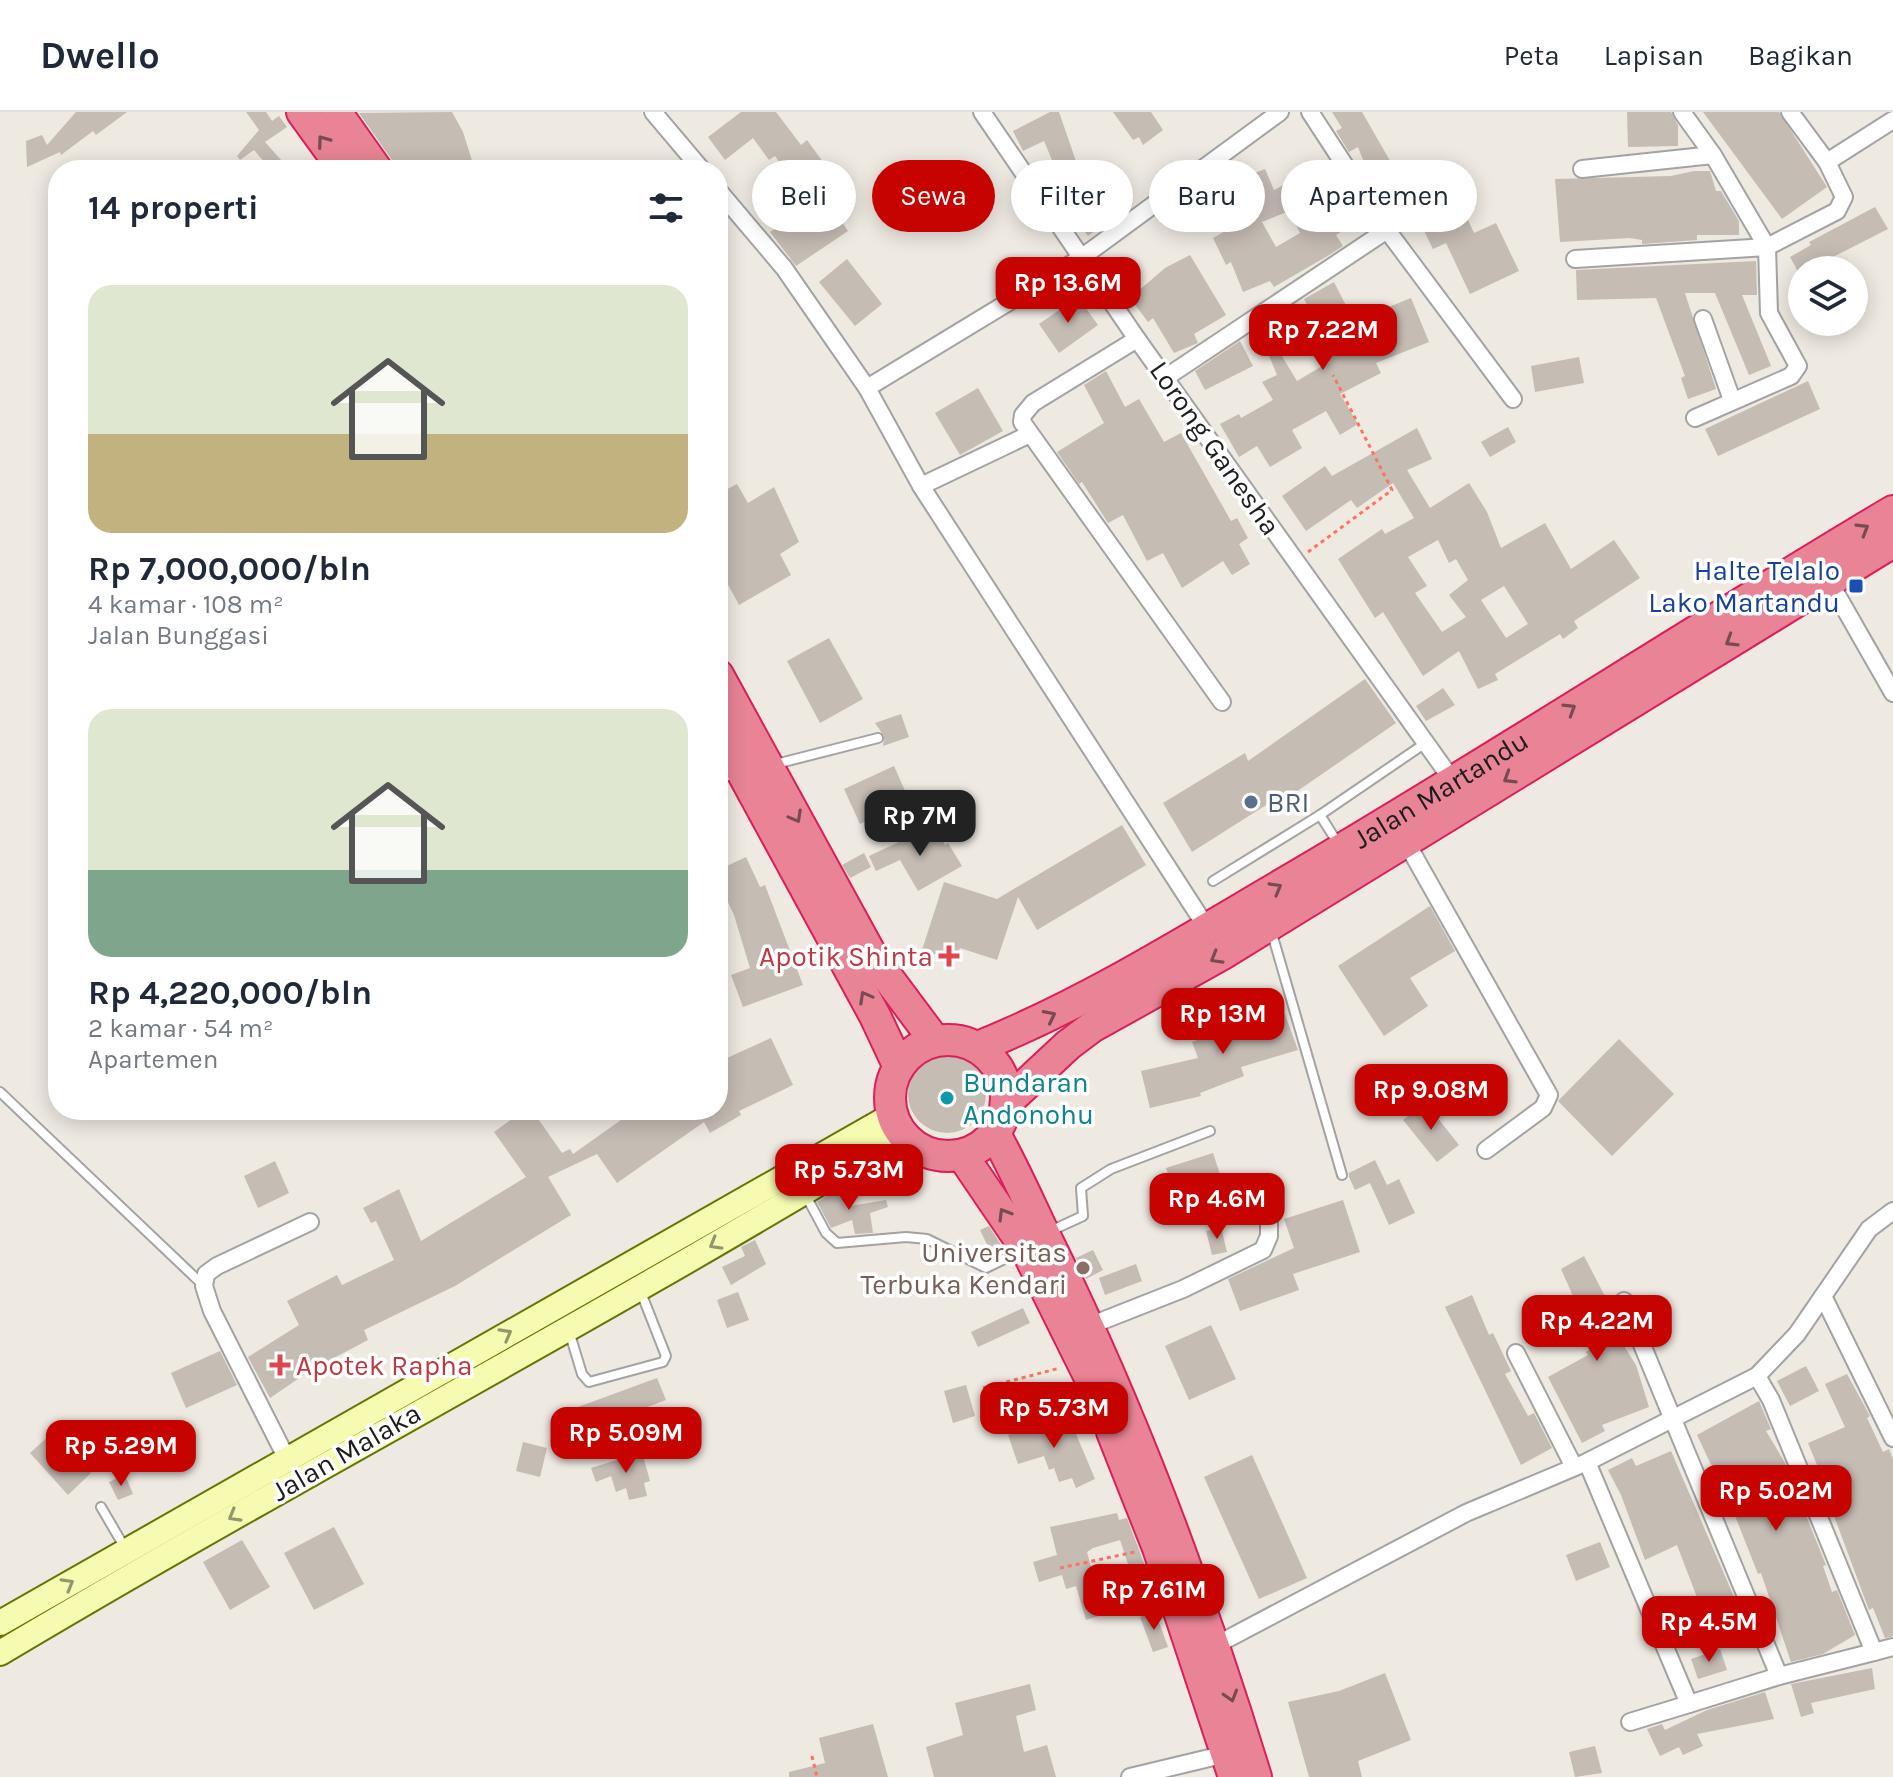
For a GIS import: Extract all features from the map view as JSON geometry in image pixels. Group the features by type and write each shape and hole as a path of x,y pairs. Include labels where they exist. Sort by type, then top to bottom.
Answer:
{"highway":[{"path":"302,112 337,160"},
{"path":"336,112 370,160"},
{"name":"Jalan Martandu","path":"1007,1102 1092,1027 1270,926 1406,842 1893,511"},
{"name":"Jalan Martandu","path":"978,1047 1051,1016 1207,928 1453,781 1671,662 1829,581 1893,542"},
{"path":"728,715 742,772 935,1041"},
{"path":"728,746 875,1016 899,1067"},
{"path":"949,1039 978,1047 995,1061 1005,1081 1007,1102 995,1134 986,1144 962,1155 929,1153 897,1124 890,1090 899,1067 914,1050 935,1041 949,1039"},
{"path":"995,1134 1083,1361 1147,1489 1216,1645 1256,1777"},
{"path":"962,1155 1035,1242 1089,1326 1147,1489 1158,1548 1230,1765"}],"street":[{"path":"653,112 694,160"},
{"name":"Lorong Ganesha","path":"982,112 1137,339 1453,781"},
{"path":"867,388 1081,258 1280,112"},
{"path":"1310,112 1341,160"},
{"path":"1682,112 1713,155 1767,247 1769,313 1798,366 1791,376 1695,418"},
{"path":"1575,259 1767,247 1823,219 1844,203 1827,162 1790,112"},
{"path":"1827,162 1893,120"},
{"path":"1582,169 1713,155"},
{"path":"728,202 784,268 867,388 921,486 1207,928"},
{"path":"1165,378 1384,232"},
{"path":"1388,232 1513,399"},
{"path":"1703,319 1732,400"},
{"path":"1137,339 1033,403 1023,415 1028,435 1222,702"},
{"path":"921,486 1028,435"},
{"path":"1829,581 1893,693"},
{"path":"1406,842 1549,1095 1543,1108 1486,1150"},
{"name":"Jalan Malaka","path":"0,1653 804,1193 897,1124"},
{"name":"Jalan Malaka","path":"0,1623 286,1457 897,1124"},
{"path":"1216,1645 1466,1513 1674,1420 1757,1376 1797,1334 1869,1229 1893,1211"},
{"path":"1089,1326 1183,1289 1263,1250 1269,1236 1269,1213"},
{"path":"286,1457 212,1311 204,1286 206,1274 217,1266 310,1222"},
{"path":"1823,1296 1890,1420 1893,1438"},
{"path":"1624,1301 1779,1676"},
{"path":"1516,1353 1580,1464 1689,1704"},
{"path":"1757,1376 1771,1400 1874,1652"},
{"path":"1630,1722 1779,1676 1893,1647"},
{"path":"1130,1777 1230,1765"}],"lane":[{"path":"742,772 878,738"},
{"path":"1213,881 1320,815 1427,742"},
{"path":"1320,815 1341,849"},
{"path":"1270,926 1342,1175"},
{"path":"0,1092 204,1286"},
{"path":"804,1193 826,1233 837,1243 906,1237 927,1239 986,1268 1083,1216 1081,1188 1091,1181 1111,1169 1210,1131"},
{"path":"568,1326 582,1374 589,1382 663,1362 666,1356 639,1287"},
{"path":"103,1512 126,1550"}],"path":[{"path":"1296,561 1392,490 1333,375"},
{"path":"983,1388 1083,1361"},
{"path":"1060,1568 1158,1548"},
{"path":"812,1756 817,1777"}],"building":[{"path":"76,112 127,112 96,135 93,131 61,155 60,152 27,167 26,141 42,135 47,145"},
{"path":"246,112 266,112 272,121 279,116 287,127 265,142 281,160 262,160 254,150 240,160 237,156 259,130"},
{"path":"452,112 463,132 472,160 392,160 359,113"},
{"path":"741,112 776,112 801,145 807,140 822,160 778,160 775,156 769,160 753,138 725,160 708,137"},
{"path":"1050,112 1059,112 1076,160 1052,160 1044,141 1023,151 1013,131"},
{"path":"1113,112 1151,112 1163,130 1143,145 1139,137 1133,140"},
{"path":"1332,112 1362,112 1390,160 1363,160 1358,147 1349,152 1336,131 1342,128"},
{"path":"1627,112 1671,112 1678,125 1678,146 1628,147"},
{"path":"1703,112 1779,112 1827,187 1782,219"},
{"path":"1265,169 1274,190 1281,186 1281,214 1265,221"},
{"path":"1710,171 1716,191 1721,191 1739,221 1739,235 1697,235 1697,240 1642,244 1642,240 1630,238 1560,242 1555,179 1671,176"},
{"path":"1875,207 1888,229 1835,256 1792,256 1811,245 1809,242"},
{"path":"1496,223 1519,271 1470,294 1446,243 1433,249 1424,232 1474,233"},
{"path":"1265,227 1276,247 1300,232 1341,232 1336,235 1343,246 1274,287 1270,281 1243,292 1231,262 1226,265 1213,238 1224,232 1265,232"},
{"path":"770,232 847,232 796,266"},
{"path":"1190,255 1226,315 1194,334 1198,343 1174,353 1153,318 1148,322 1130,298 1165,268"},
{"path":"847,259 882,304 855,326 819,282"},
{"path":"1756,261 1757,295 1742,295 1771,366 1749,375 1715,293 1685,293 1716,389 1688,399 1681,378 1685,376 1656,298 1577,300 1576,270"},
{"path":"1334,282 1354,321 1411,298 1429,342 1376,363 1381,373 1340,394 1358,424 1340,435 1326,411 1292,430 1302,448 1270,467 1257,446 1239,457 1220,424 1239,414 1241,418 1273,400 1262,382 1277,375 1258,329 1278,316 1293,347 1280,353 1297,381 1329,362 1318,337 1323,335 1304,299"},
{"path":"1078,297 1098,325 1059,353 1039,324"},
{"path":"1240,341 1253,366 1205,390 1195,371"},
{"path":"1579,357 1584,383 1535,392 1531,366"},
{"path":"1106,371 1125,407 1139,399 1164,442 1181,433 1231,521 1237,518 1248,538 1239,544 1250,564 1232,575 1223,561 1182,588 1163,553 1147,561 1123,515 1108,523 1082,482 1079,484 1057,452 1104,423 1084,385"},
{"path":"1808,381 1820,409 1718,456 1705,429"},
{"path":"978,388 1003,431 960,455 935,413"},
{"path":"1508,427 1516,442 1490,457 1481,442"},
{"path":"1417,428 1432,459 1407,470 1430,508 1469,483 1487,512 1501,548 1545,523 1571,569 1614,540 1640,578 1574,621 1578,628 1563,639 1560,634 1495,674 1498,680 1478,689 1459,651 1423,676 1383,612 1375,618 1338,559 1382,529 1385,534 1414,518 1393,483 1357,508 1351,500 1306,531 1282,496 1325,466 1332,476","holes":["1438,540 1449,563 1456,559 1468,580 1449,595 1466,617 1442,632 1415,593 1427,586 1408,557","1504,586 1528,624 1506,638 1481,600"]},
{"path":"737,484 748,503 774,487 799,542 780,554 791,575 739,605 728,585 728,489"},
{"path":"829,638 863,699 820,723 787,661"},
{"path":"1365,679 1396,723 1280,803 1277,798 1192,852 1163,803 1245,753 1248,761"},
{"path":"1443,688 1455,705 1426,721 1416,706"},
{"path":"901,714 909,737 883,746 884,736 875,723"},
{"path":"894,766 910,802 860,824 844,789"},
{"path":"935,825 945,845 948,843 962,866 918,891 900,860 876,871 869,856"},
{"path":"1122,825 1146,865 1037,930 1018,897 997,960 960,948 955,961 922,950 944,882 997,899"},
{"path":"864,853 871,867 850,878 842,865"},
{"path":"746,857 760,887 765,885 803,985 743,1007 731,975 750,968 728,902 728,865"},
{"path":"1430,906 1455,951 1410,978 1428,1006 1384,1036 1338,966"},
{"path":"1279,998 1298,1050 1241,1067 1244,1076 1200,1093 1201,1096 1150,1108 1141,1071 1198,1058 1192,1042 1242,1023 1239,1013"},
{"path":"771,1038 793,1085 739,1111 741,1115 710,1133 704,1122 617,1183 597,1154 548,1177 571,1215 455,1286 364,1330 368,1340 311,1370 270,1398 248,1357 299,1325 287,1301 337,1275 342,1285 394,1260 376,1221 371,1223 363,1208 399,1189 421,1241 526,1177 494,1132 510,1120 539,1120 562,1153 570,1149 573,1154 621,1120 728,1120 728,1057"},
{"path":"1619,1039 1674,1094 1612,1156 1558,1101"},
{"name":"Bundaran Andonohu","path":"947,1055 962,1058 979,1072 986,1094 983,1109 969,1126 947,1133 932,1130 915,1116 908,1094 911,1079 925,1062"},
{"path":"1425,1102 1459,1145 1437,1162 1403,1120"},
{"path":"1213,1153 1226,1192 1179,1207 1166,1168"},
{"path":"1375,1160 1387,1185 1399,1179 1415,1213 1389,1225 1370,1183 1355,1190 1349,1177 1349,1173"},
{"path":"275,1161 289,1193 258,1208 244,1176"},
{"path":"841,1187 850,1206 886,1200 888,1207 870,1213 873,1233 855,1234 852,1220 831,1228 817,1202"},
{"path":"1343,1200 1360,1252 1293,1274 1299,1290 1240,1311 1228,1279 1294,1248 1284,1219"},
{"path":"989,1226 1005,1251 993,1257 980,1230"},
{"path":"1221,1227 1227,1252 1212,1255 1206,1231"},
{"path":"755,1240 766,1264 731,1285 722,1267 745,1256 741,1247"},
{"path":"1093,1250 1103,1270 1086,1279 1076,1258"},
{"path":"1584,1256 1621,1327 1614,1330 1636,1365 1649,1407 1602,1425 1605,1431 1582,1443 1548,1377 1588,1355 1586,1352 1595,1346 1561,1269"},
{"path":"1136,1264 1142,1281 1105,1295 1099,1278"},
{"path":"738,1292 749,1320 727,1328 717,1300"},
{"path":"1472,1295 1489,1335 1493,1333 1511,1371 1505,1374 1528,1416 1534,1413 1552,1448 1521,1465 1445,1307"},
{"path":"1023,1308 1030,1323 978,1347 971,1332"},
{"path":"1211,1325 1236,1379 1189,1400 1165,1346"},
{"path":"220,1351 237,1385 186,1408 171,1373"},
{"path":"1806,1366 1819,1391 1790,1406 1777,1381"},
{"path":"1847,1374 1870,1416 1867,1418 1883,1452 1889,1449 1893,1459 1893,1636 1885,1638 1873,1608 1869,1610 1830,1505 1827,1507 1811,1468 1817,1465 1808,1443 1845,1427 1825,1384"},
{"path":"657,1378 666,1400 586,1430 578,1407"},
{"path":"966,1385 975,1416 953,1423 944,1391"},
{"path":"1759,1401 1771,1429 1766,1431 1784,1461 1826,1565 1823,1566 1832,1592 1837,1590 1855,1635 1823,1654 1791,1662 1761,1573 1758,1574 1728,1498 1719,1502 1708,1474 1714,1471 1697,1435"},
{"path":"1068,1415 1095,1479 1076,1488 1072,1478 1059,1482 1054,1468 1049,1470 1044,1456 1018,1464 1008,1435"},
{"path":"53,1432 91,1473 68,1495 30,1453"},
{"path":"523,1442 547,1448 540,1477 516,1471"},
{"path":"1671,1451 1741,1613 1708,1626 1677,1545 1645,1560 1621,1495 1608,1470 1632,1458 1636,1466"},
{"path":"642,1452 650,1481 644,1483 647,1496 629,1500 626,1488 616,1492 611,1476 596,1482 591,1468"},
{"path":"1252,1455 1307,1578 1259,1599 1204,1477"},
{"path":"125,1475 133,1494 118,1500 109,1482"},
{"path":"1117,1513 1119,1520 1127,1518 1147,1571 1132,1576 1120,1540 1093,1548 1087,1552 1099,1597 1136,1583 1143,1602 1086,1620 1076,1586 1066,1589 1062,1575 1039,1582 1033,1562 1057,1555 1050,1527"},
{"path":"334,1527 364,1584 314,1610 284,1553"},
{"path":"242,1540 270,1587 230,1610 203,1562"},
{"path":"1600,1542 1610,1567 1576,1581 1566,1555"},
{"path":"1155,1611 1168,1647 1153,1652 1140,1617"},
{"path":"1720,1649 1727,1670 1698,1679 1691,1659"},
{"path":"1872,1668 1875,1689 1811,1703 1814,1713 1801,1717 1791,1684"},
{"path":"1385,1673 1411,1740 1358,1761 1362,1777 1309,1777 1288,1702 1339,1691"},
{"path":"1030,1684 1036,1710 1016,1716 1024,1752 1047,1745 1056,1777 934,1777 926,1747 963,1735 955,1703"},
{"path":"1765,1692 1774,1719 1697,1734 1703,1746 1683,1755 1679,1747 1660,1756 1647,1729 1662,1724 1665,1730 1707,1710"},
{"path":"873,1724 888,1777 789,1777 789,1772 825,1763 819,1738"},
{"path":"1595,1746 1602,1773 1575,1777 1569,1752"}],"place":[{"name":"Halte Telalo Lako Martandu","path":"1856,586"},
{"name":"BRI","path":"1251,802"},
{"name":"Apotik Shinta","path":"949,956"},
{"name":"Bundaran Andonohu","path":"947,1098"},
{"name":"Universitas Terbuka Kendari","path":"1083,1268"},
{"name":"Apotek Rapha","path":"280,1365"}]}
